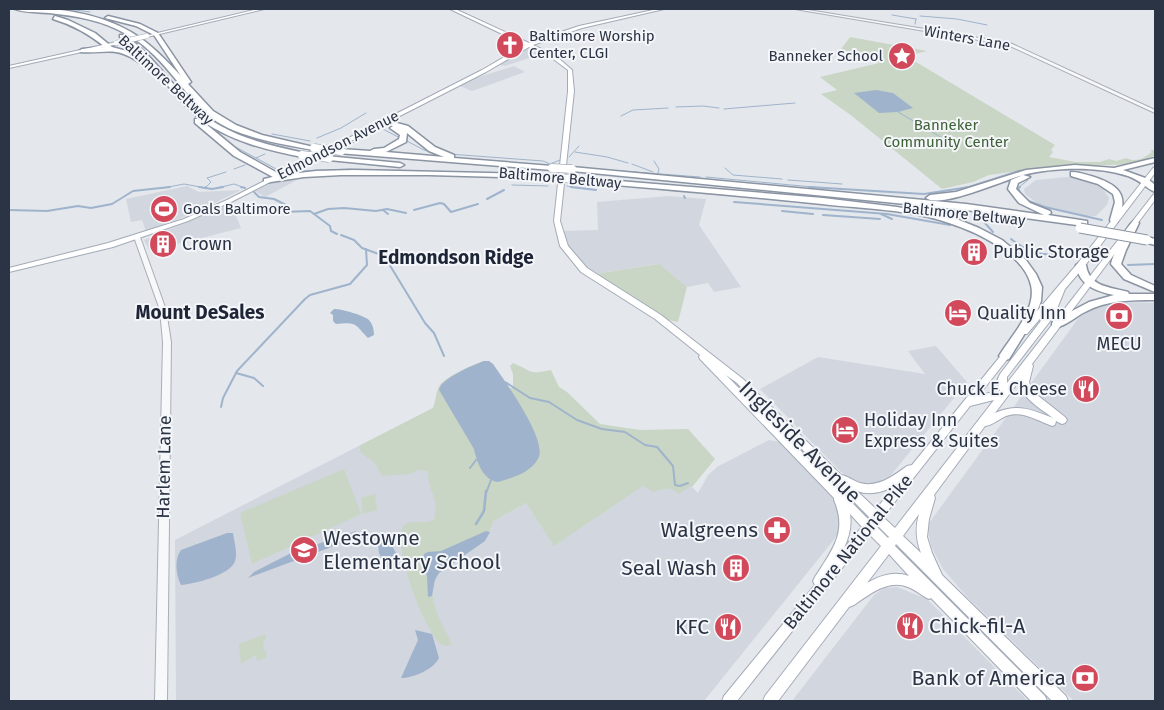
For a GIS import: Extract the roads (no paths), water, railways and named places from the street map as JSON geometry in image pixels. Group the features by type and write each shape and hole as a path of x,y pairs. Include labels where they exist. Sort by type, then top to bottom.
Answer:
{"highway":[{"path":"28,9 107,17 138,25 156,34 198,99"},
{"name":"Baltimore Beltway","path":"14,11 28,9 94,19 131,34 146,45 210,113 232,127 277,141 341,151 572,169 998,211 1153,240"},
{"path":"14,11 66,21 94,34 108,46 134,56 169,84"},
{"name":"Baltimore Beltway","path":"14,11 76,19 114,31 131,42 200,116 223,131 266,147 302,155 573,180 960,212 1082,226"},
{"path":"82,51 108,46"},
{"path":"178,94 190,113 213,136 246,160 277,176"},
{"path":"341,151 386,150 403,140 404,134 397,128 383,122"},
{"path":"383,122 405,128 432,149 449,156 533,167"},
{"path":"796,190 903,198 941,198 967,193 1025,172 1055,168 1097,169 1135,166 1155,160"},
{"path":"290,169 302,174"},
{"path":"1097,169 1127,173 1146,180 1155,189"},
{"path":"267,181 302,174 408,171 532,176"},
{"path":"1082,226 1026,204 1013,192 1012,185 1025,177 1050,172 1078,174 1094,179 1117,193 1119,202 1114,220"},
{"path":"783,197 931,216 968,227 1005,247 1023,262 1037,290 1033,309 1004,356"},
{"path":"1135,223 1126,244 1117,256 1116,264 1121,271 1134,280 1155,289"},
{"path":"1081,265 1082,275 1089,283 1108,291 1150,297"},
{"path":"1057,324 1080,308 1093,303 1115,298 1150,297"}],"main road":[{"path":"67,54 262,9"},
{"name":"Ingleside Avenue","path":"452,9 529,45 559,60 568,67 571,74 558,206 558,227 564,246 584,270 658,317 740,381 830,471 948,607 1040,701"},
{"name":"Edmondson Avenue","path":"9,270 90,251 137,237 202,213 484,71 529,45 575,29 662,9"},
{"path":"9,67 82,51 95,46"},
{"name":"Baltimore National Pike","path":"729,701 1004,356 1081,265 1155,169"},
{"name":"Baltimore National Pike","path":"770,701 1155,196"},
{"path":"967,404 979,399 1005,394 1002,376 1051,314 1063,284"},
{"name":"Ingleside Avenue","path":"683,336 833,489 873,522"},
{"path":"1032,358 1024,382 1028,393 1062,420"},
{"path":"979,427 999,414 1012,410 1027,412 1052,422"},
{"path":"830,471 856,487 879,489 891,484 923,459"},
{"path":"935,487 922,518 921,540 930,561 945,587"},
{"path":"804,607 846,532 846,514 833,489"},
{"name":"Ingleside Avenue","path":"892,542 945,587 1061,701"},
{"path":"842,607 877,582 893,578 912,583 926,590 948,607"}],"street":[{"name":"Winters Lane","path":"797,9 1009,44 1155,112"},
{"name":"Harlem Lane","path":"137,237 162,310 167,342 161,701"}],"water":[{"path":"876,90 893,93 913,108 898,112 879,113 854,93"},
{"path":"334,309 366,318 371,323 374,335 368,338 355,325 348,323 336,324 333,321 333,315 330,313"},
{"path":"484,361 489,361 493,364 515,396 531,425 540,450 538,459 530,468 509,479 498,482 488,478 482,470 474,449 439,390 445,381 451,377"},
{"path":"356,531 357,536 353,539 248,578 254,572 291,553"},
{"path":"486,531 490,532 485,541 439,573 435,580 432,596 428,597 427,576 422,563 424,554 441,551"},
{"path":"227,533 233,533 236,558 232,566 227,571 211,578 181,585 176,567 177,558 181,550"},
{"path":"384,539 392,546 397,556 398,563 391,568 386,567 379,553 378,544"},
{"path":"415,630 432,634 439,658 432,666 422,672 411,677 401,678 418,640"}],"waterway":[{"path":"68,9 90,12"},
{"path":"892,15 916,19 915,24"},
{"path":"920,16 957,19 987,25"},
{"path":"724,109 795,103"},
{"path":"676,107 703,106 719,108"},
{"path":"621,116 633,110 668,108"},
{"path":"898,112 944,139"},
{"path":"317,138 341,128 366,113"},
{"path":"381,128 400,138"},
{"path":"272,134 310,141"},
{"path":"362,138 369,135"},
{"path":"344,147 359,140"},
{"path":"405,140 424,150 435,153"},
{"path":"230,144 278,170"},
{"path":"569,157 579,146"},
{"path":"575,152 607,157 628,163"},
{"path":"256,158 265,154"},
{"path":"449,154 543,161 550,164 560,160"},
{"path":"654,161 659,169 658,173"},
{"path":"632,164 653,172"},
{"path":"234,169 245,165"},
{"path":"725,168 733,175 782,179"},
{"path":"304,171 351,169"},
{"path":"965,188 1020,170"},
{"path":"621,171 700,177"},
{"path":"205,188 211,182 207,178 226,172"},
{"path":"706,177 819,188"},
{"path":"788,180 842,184"},
{"path":"1018,188 1028,180"},
{"path":"166,187 184,184 205,188"},
{"path":"217,188 234,184 245,188 241,187"},
{"path":"512,185 548,186"},
{"path":"567,186 580,188"},
{"path":"9,210 47,211 78,206 91,208 112,204 133,191 166,187"},
{"path":"166,187 170,187"},
{"path":"199,187 205,188"},
{"path":"205,188 223,187"},
{"path":"571,187 596,190"},
{"path":"809,187 819,188"},
{"path":"819,188 924,194 965,188"},
{"path":"819,188 823,188"},
{"path":"1018,188 1021,195"},
{"path":"487,199 504,190"},
{"path":"254,192 259,197 274,199 286,205 287,208 282,210 282,212 310,211 314,214"},
{"path":"1026,200 1045,207 1102,220"},
{"path":"734,202 887,214 950,225"},
{"path":"414,210 440,203 444,204 451,212 478,204"},
{"path":"314,214 328,209 344,208 376,211 387,209 406,213"},
{"path":"383,210 388,214"},
{"path":"782,211 813,214"},
{"path":"314,214 330,226 331,231 337,234"},
{"path":"881,214 892,219"},
{"path":"823,215 880,219"},
{"path":"984,222 993,232"},
{"path":"341,235 354,240 366,249"},
{"path":"1011,239 1026,249 1042,254 1058,254 1075,249"},
{"path":"221,407 223,398 237,371 310,295 350,284 367,265 366,249"},
{"path":"366,249 387,257 386,259 425,323 434,333 444,356"},
{"path":"1128,265 1155,264"},
{"path":"236,373 254,378 263,386"},
{"path":"505,382 530,398 549,402 577,420 602,429 625,432 645,445 657,447 673,466 675,485 680,486 688,483"},
{"path":"470,468 476,460"},
{"path":"486,493 491,480"},
{"path":"476,524 484,511 486,491"}],"place":[{"name":"Baltimore Worship Center, CLGI","path":"510,45"},
{"name":"Banneker School","path":"902,56"},
{"name":"Goals Baltimore","path":"164,209"},
{"name":"Crown","path":"163,244"},
{"name":"Public Storage","path":"974,252"},
{"name":"Quality Inn","path":"958,313"},
{"name":"MECU","path":"1119,316"},
{"name":"Chuck E. Cheese","path":"1086,389"},
{"name":"Holiday Inn Express & Suites","path":"845,430"},
{"name":"Walgreens","path":"777,530"},
{"name":"Westowne Elementary School","path":"304,550"},
{"name":"Seal Wash","path":"736,568"},
{"name":"Chick-fil-A","path":"910,626"},
{"name":"KFC","path":"728,627"},
{"name":"Bank of America","path":"1085,678"}],"district":[{"name":"Edmondson Ridge","path":"456,257"},
{"name":"Mount DeSales","path":"200,312"}],"park label":[{"name":"Banneker Community Center","path":"946,134"}]}
